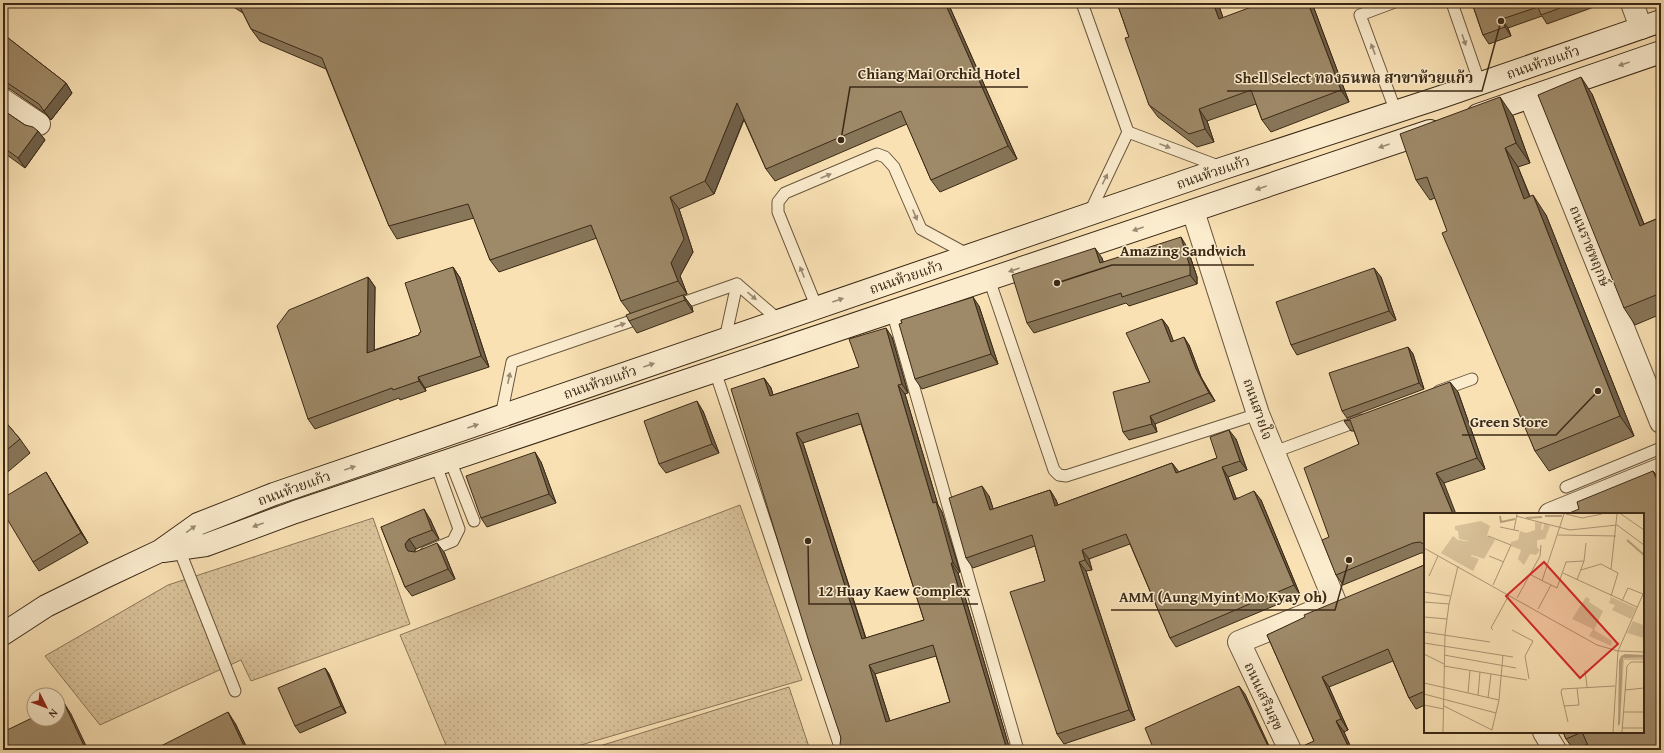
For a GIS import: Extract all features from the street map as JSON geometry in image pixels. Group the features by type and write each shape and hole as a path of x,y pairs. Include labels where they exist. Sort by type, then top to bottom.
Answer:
{"main road":[{"path":"1632,3 1651,24"},
{"name":"ถนนห้วยแก้ว","path":"169,550 198,524 274,494 1224,168 1480,84 1651,24"},
{"name":"ถนนห้วยแก้ว","path":"3,634 46,606 169,550 206,544 295,512 1661,52"},
{"name":"ถนนราชพฤกษ์","path":"1521,70 1530,97 1661,422"},
{"path":"3,100 39,124"},
{"name":"ถนนสายใจ","path":"1193,210 1258,414 1335,602"},
{"path":"1553,513 1661,470"},
{"path":"1335,602 1356,594"},
{"name":"ถนนเสริมสุข","path":"1290,750 1239,642 1335,602"},
{"path":"1545,733 1555,750"}],"lane":[{"path":"1082,3 1128,132 1089,215"},
{"path":"1392,3 1360,15 1396,112"},
{"path":"1452,3 1480,84"},
{"path":"1128,132 1224,168"},
{"path":"817,308 778,212 778,202 785,193 877,154 884,157 894,166 921,230 970,255"},
{"path":"989,279 1054,470 1059,475 1066,476 1258,414"},
{"path":"501,416 512,362 737,284"},
{"path":"737,284 780,321"},
{"path":"725,339 737,284"},
{"path":"892,311 1018,750"},
{"path":"715,371 841,750"},
{"path":"1428,395 1472,379"},
{"path":"1274,452 1369,417"},
{"path":"1566,487 1661,448"},
{"path":"443,462 474,521"},
{"path":"419,555 453,541 459,529 443,462"},
{"path":"169,550 236,691"}],"shaded area":[{"path":"740,505 802,680 564,750 448,750 400,635"},
{"path":"373,518 410,624 251,681 241,660 100,725 45,656 168,585"},
{"path":"789,687 810,750 587,750"}],"building":[{"path":"238,3 945,3 1008,146 931,180 901,111 766,169 737,103 705,181 670,197 684,239 671,263 678,281 621,301 591,225 490,260 468,204 389,226 322,58 251,29"},
{"path":"1117,3 1213,3 1219,19 1262,3 1308,3 1341,90 1262,120 1251,90 1199,109 1205,129 1189,134 1149,105 1125,38 1129,37"},
{"path":"1472,3 1574,3 1541,15 1538,7 1502,19 1505,27 1483,35"},
{"path":"3,34 66,83 44,111 39,104 3,80"},
{"path":"1581,77 1640,226 1661,217 1661,293 1624,308 1538,95"},
{"path":"1500,97 1516,143 1505,148 1524,199 1533,195 1620,416 1535,451 1442,233 1447,231 1427,177 1416,180 1400,134"},
{"path":"3,110 25,125 33,127 38,131 18,158 3,147"},
{"path":"1181,237 1190,267 1190,275 1122,297 1121,293 1027,323 1012,275 1095,248 1100,263"},
{"path":"453,267 481,356 418,377 419,381 393,390 392,388 308,419 277,326 289,310 368,277 367,353 419,335 421,332 405,283"},
{"path":"1374,268 1389,311 1291,345 1276,302"},
{"path":"683,295 685,300 629,321 626,315"},
{"path":"973,297 991,354 915,379 899,324 902,323 901,320"},
{"path":"1162,319 1171,342 1184,337 1196,369 1209,393 1150,416 1152,424 1123,432 1113,392 1150,382 1126,333"},
{"path":"886,328 902,384 898,385 933,503 936,502 953,563 951,563 1007,750 842,750 840,744 841,738 809,642 731,389 764,378 770,396 859,367 849,339","holes":["858,413 924,620 862,639 796,433","933,645 950,702 886,722 869,665"]},
{"path":"1408,347 1419,383 1342,411 1329,373"},
{"path":"1450,382 1477,458 1436,473 1453,513 1424,513 1424,544 1420,542 1413,543 1336,575 1322,540 1329,537 1304,468 1359,444 1350,420 1344,421"},
{"path":"697,401 712,444 659,464 644,421"},
{"path":"3,419 20,439 3,453"},
{"path":"1229,430 1240,461 1222,467 1234,500 1254,491 1294,585 1170,638 1126,534 1082,550 1085,560 1079,562 1129,710 1057,734 1010,592 1045,581 1032,535 966,558 949,498 982,486 990,510 1050,490 1055,506 1172,463 1176,473 1217,458 1210,437"},
{"path":"535,452 549,494 481,518 466,476"},
{"path":"1653,471 1661,490 1661,750 1590,750 1582,733 1644,733 1644,513 1569,513 1579,509 1577,502"},
{"path":"46,472 81,533 33,562 3,512 3,498"},
{"path":"424,509 432,530 409,539 405,544 406,548 408,551 415,552 437,543 448,569 405,587 381,527"},
{"path":"1424,565 1424,691 1409,698 1388,649 1322,677 1341,719 1336,721 1350,750 1307,750 1305,745 1314,741 1267,635 1305,617 1304,615"},
{"path":"325,668 341,706 295,726 278,688"},
{"path":"1239,686 1270,750 1154,750 1145,728"},
{"path":"66,707 86,750 3,750 3,732 26,721 26,727 66,727"},
{"path":"228,712 244,746 236,750 153,750"},
{"path":"1563,733 1580,733 1566,739"}],"place":[{"name":"Shell Select ทองธนพล สาขาห้วยแก้ว","path":"1501,21"},
{"name":"Chiang Mai Orchid Hotel","path":"841,140"},
{"name":"Amazing Sandwich","path":"1057,283"},
{"name":"Green Store","path":"1598,391"},
{"name":"12 Huay Kaew Complex","path":"808,541"},
{"name":"AMM (Aung Myint Mo Kyay Oh)","path":"1349,560"}]}
